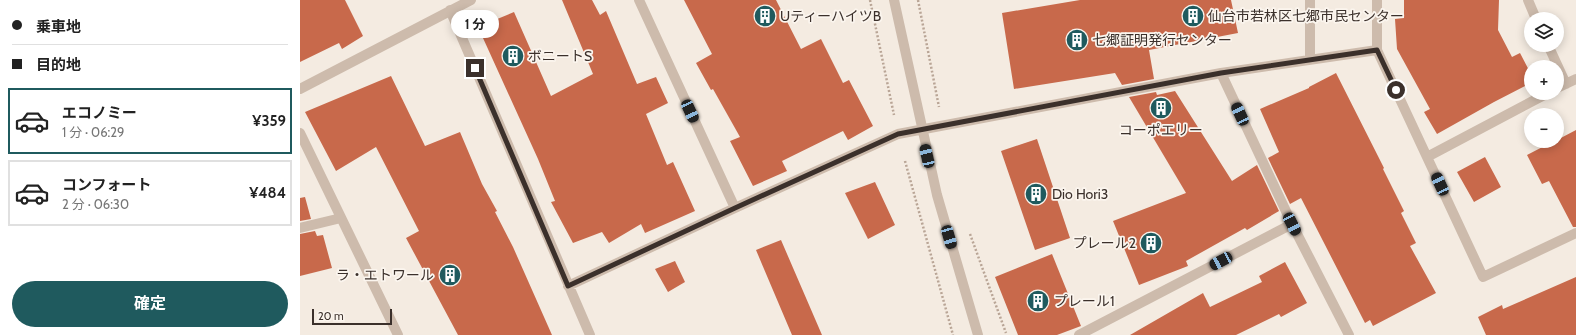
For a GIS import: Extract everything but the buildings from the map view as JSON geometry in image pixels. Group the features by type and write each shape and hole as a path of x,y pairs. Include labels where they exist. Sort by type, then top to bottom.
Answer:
{"street":[{"path":"300,89 471,0"},
{"path":"639,0 735,208"},
{"path":"894,0 921,129 937,195 978,335"},
{"path":"1310,0 1310,60"},
{"path":"1377,0 1377,50 1483,277 1576,233"},
{"path":"1528,0 1533,12"},
{"path":"450,10 590,335"},
{"path":"568,286 898,134 1221,73 1377,50"},
{"path":"1221,73 1292,224 1349,335"},
{"path":"1564,85 1576,79"},
{"path":"1427,157 1535,100"},
{"path":"300,133 398,335"},
{"path":"300,228 341,218"},
{"path":"1079,335 1292,224"}],"path":[{"path":"870,0 895,120"},
{"path":"918,0 940,110"},
{"path":"905,161 953,335"},
{"path":"970,233 1006,333"}],"place":[{"name":"UティーハイツB","path":"765,16"},
{"name":"仙台市若林区七郷市民センター","path":"1193,16"},
{"name":"七郷証明発行センター","path":"1077,40"},
{"name":"ボニートS","path":"513,56"},
{"name":"コーポエリー","path":"1161,108"},
{"name":"Dio Hori3","path":"1036,194"},
{"name":"プレール2","path":"1151,243"},
{"name":"ラ・エトワール","path":"450,275"},
{"name":"プレール1","path":"1038,301"}],"route":[{"path":"475,68 568,286 898,134 1221,73 1377,50 1396,90"}]}
